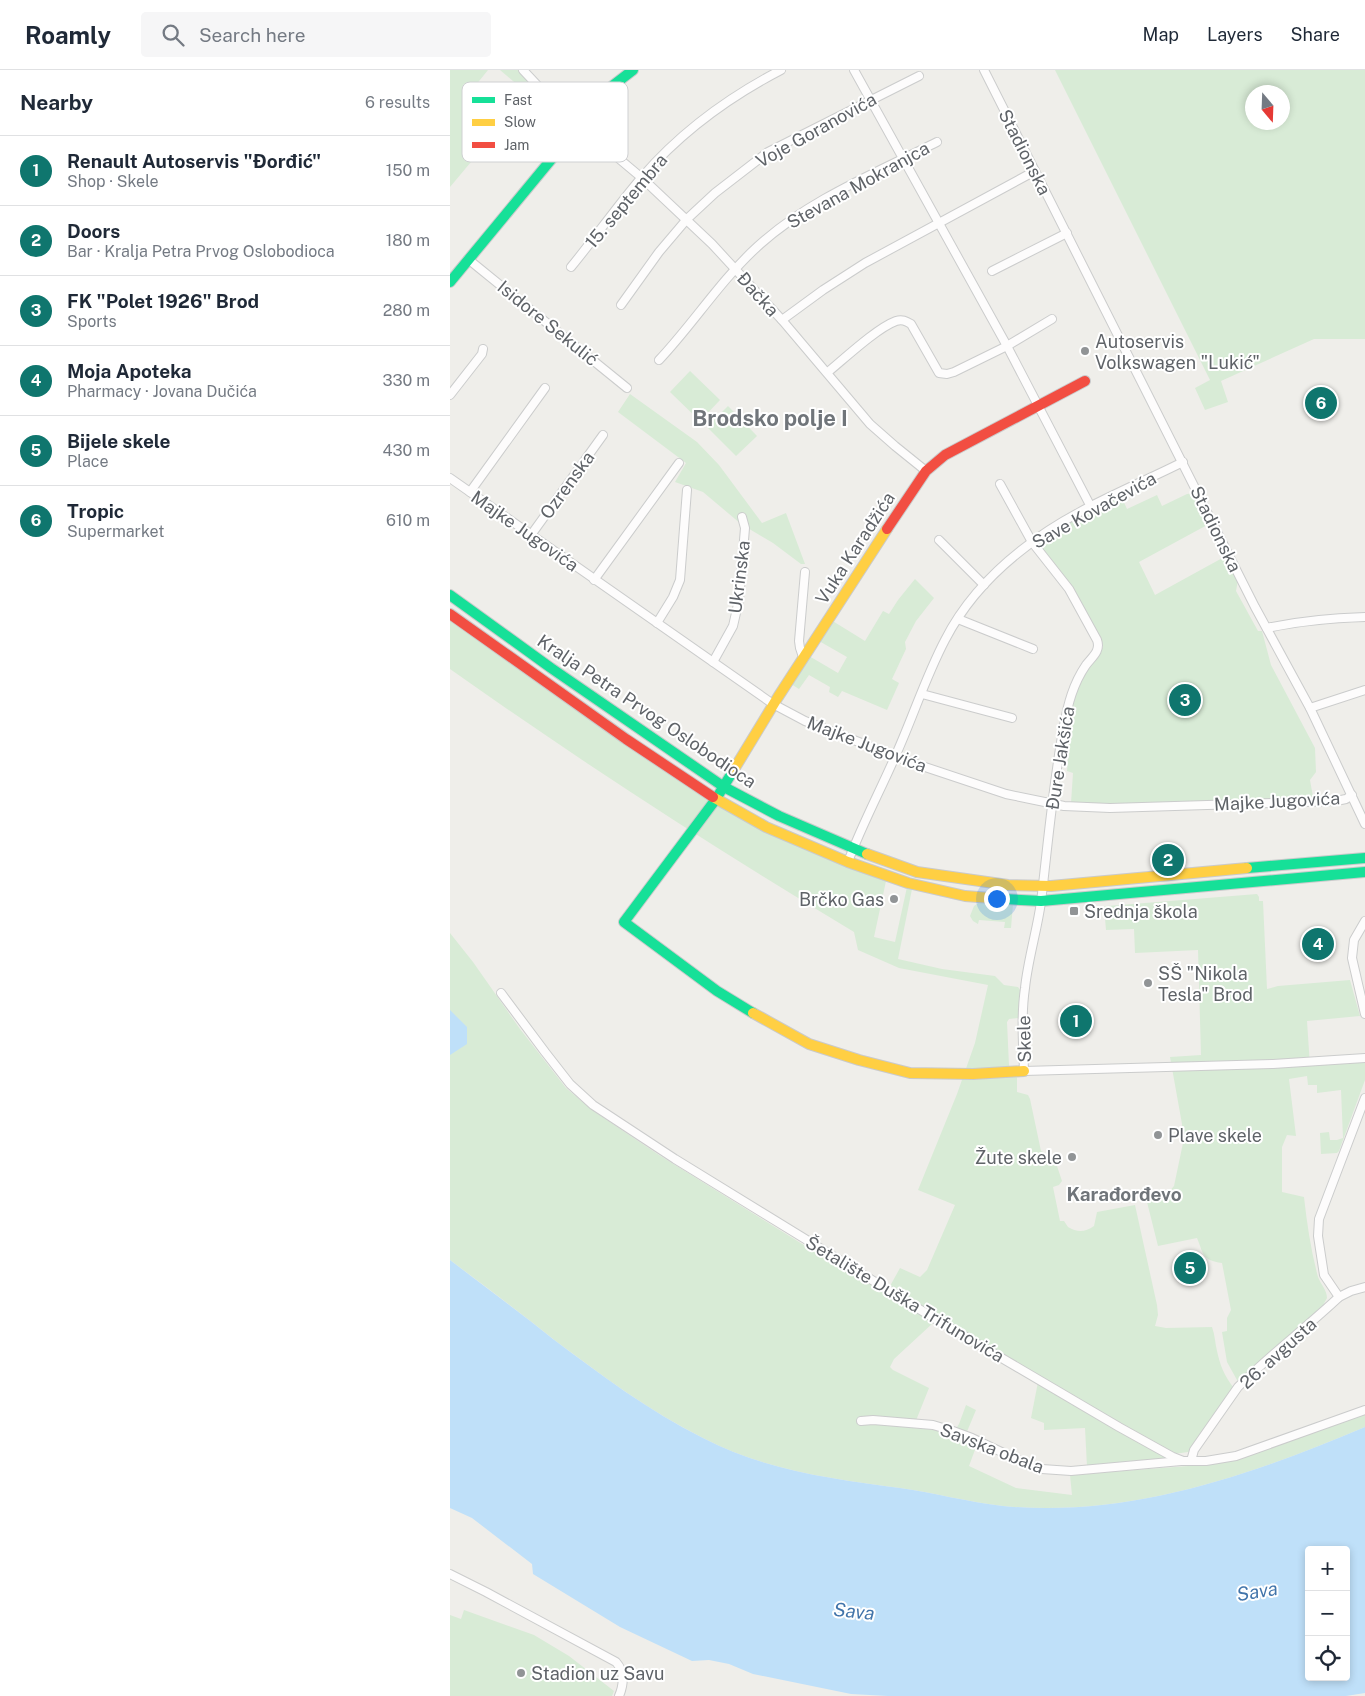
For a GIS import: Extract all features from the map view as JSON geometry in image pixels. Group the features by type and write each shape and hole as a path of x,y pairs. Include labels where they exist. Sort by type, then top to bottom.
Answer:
{"main road":[{"path":"617,82 632,70"},
{"path":"450,282 550,162"},
{"name":"Vuka Karadžića","path":"1024,1071 973,1074 910,1072 859,1060 809,1044 764,1020 717,991 624,922 716,799 773,704 890,523 926,471 945,455 1085,381"},
{"name":"Kralja Petra Prvog Oslobodioca","path":"450,595 724,787 779,816 853,849 917,872 1008,885 1043,886 1365,858"},
{"name":"Kralja Petra Prvog Oslobodioca","path":"450,614 626,739 716,799 766,827 848,862 893,878 950,893 975,897 1041,901 1365,872"},
{"path":"529,671 538,658"}],"street":[{"name":"Đačka","path":"523,70 534,82"},
{"name":"15. septembra","path":"571,268 658,160 694,127 730,99 782,70"},
{"path":"854,70 1007,346 1091,507"},
{"name":"Stadionska","path":"984,70 1266,628 1310,708 1365,824"},
{"name":"Voje Goranovića","path":"621,306 659,252 686,219 715,193 768,152 919,76"},
{"name":"Stevana Mokranjca","path":"735,268 774,232 806,210 937,142"},
{"name":"Đačka","path":"623,162 686,219 735,268 828,372 870,424 926,471"},
{"path":"782,320 864,263 1035,171"},
{"path":"992,271 1067,233"},
{"name":"Isidore Sekulić","path":"468,259 627,388"},
{"path":"659,360 735,268"},
{"path":"828,372 877,332 897,320 905,320 911,324 940,373 947,374 1007,346 1052,319"},
{"path":"450,395 482,354 483,349"},
{"path":"470,492 545,388"},
{"name":"Ozrenska","path":"531,536 603,435"},
{"name":"Save Kovačevića","path":"848,862 945,640 958,619 984,585 1032,542 1058,525 1183,462"},
{"path":"594,580 680,463"},
{"name":"Majke Jugovića","path":"450,478 773,704 805,721 895,757 1006,794 1064,806 1110,808 1336,801 1346,799 1352,795"},
{"path":"1000,484 1032,542"},
{"path":"657,623 673,597 680,580 688,490"},
{"name":"Ukrinska","path":"713,662 733,626 739,600 745,528 742,517"},
{"path":"939,540 984,585"},
{"name":"Đure Jakšića","path":"1032,542 1069,589 1098,640 1099,646 1076,682 1068,702 1052,804 1041,901"},
{"path":"804,657 799,642 806,572"},
{"path":"1266,628 1287,624 1365,617"},
{"path":"958,619 1033,649"},
{"path":"1310,708 1365,690"},
{"path":"922,694 1012,718"},
{"name":"Skele","path":"1041,901 1024,988 1024,1071 1273,1064 1365,1058"},
{"path":"1365,921 1362,934 1352,946 1352,958 1365,1014"},
{"name":"Šetalište Duška Trifunovića","path":"501,993 570,1084 593,1105 675,1160 953,1329 1164,1453 1187,1461 1206,1461 1242,1454 1365,1410"},
{"path":"1339,1297 1324,1275 1318,1236 1319,1219 1365,1098"},
{"name":"26. avgusta","path":"1187,1461 1238,1387 1273,1353 1339,1297 1365,1287"},
{"name":"Savska obala","path":"861,1421 873,1420 933,1425 953,1430 1031,1466 1042,1469 1071,1471 1187,1461"},
{"path":"450,1574 616,1662 620,1666 623,1677 623,1685 619,1696"}],"green space":[{"path":"450,70 488,70 478,82 462,82 462,162 471,162 450,187"},
{"path":"500,70 520,70 531,82 514,82"},
{"path":"1055,70 1365,70 1365,339 1314,339 1221,381 1228,402 1205,410 1195,388 1210,380"},
{"path":"690,371 720,400 700,421 670,392"},
{"path":"630,394 697,442 719,465 762,523 786,513 805,564 801,564 773,543 741,524 703,492 675,482 686,463 618,412"},
{"path":"728,406 757,436 736,456 707,427"},
{"path":"1194,493 1209,524 1139,562 1155,595 1226,556 1238,580 1236,591 1258,631 1262,631 1271,665 1315,748 1316,772 1310,780 1313,797 1115,805 1071,803 1073,773 1067,771 1068,758 1061,758 1069,711 1084,671 1103,647 1102,641 1071,587 1037,543 1061,527 1121,496 1127,509 1157,495 1162,506 1187,494"},
{"path":"915,579 934,598 916,621 905,642 906,649 892,679 899,683 887,710 842,691 838,697 829,692 830,687 809,675 799,689 791,684 809,656 838,673 847,657 819,641 831,620 865,641 883,611 889,614"},
{"path":"450,618 716,803 886,881 874,937 895,942 907,887 912,889 898,959 942,969 995,976 1004,985 1018,987 1020,990 1019,1018 1009,1019 1007,1022 1009,1065 1012,1071 1017,1074 1017,1092 1028,1095 1030,1099 1041,1151 1054,1157 1062,1181 1059,1185 1053,1187 1060,1221 1064,1221 1072,1229 1084,1231 1094,1226 1097,1212 1135,1205 1157,1305 1158,1315 1155,1326 1166,1328 1212,1327 1221,1365 1233,1387 1195,1447 1188,1452 1174,1454 1077,1399 890,1286 900,1268 920,1277 927,1270 955,1205 918,1190 957,1094 975,1043 988,985 899,968 858,950 854,932 649,804 549,738 450,669"},
{"path":"1257,894 1259,901 1263,901 1267,989 1278,986 1350,980 1360,1016 1307,1021 1310,1066 1365,1061 1365,1080 1339,1151 1337,1153 1321,1154 1320,1133 1329,1132 1330,1140 1343,1138 1341,1090 1317,1093 1317,1085 1308,1085 1307,1076 1289,1079 1296,1136 1287,1135 1282,1147 1282,1192 1304,1197 1309,1237 1318,1277 1327,1298 1322,1307 1240,1381 1237,1380 1227,1362 1222,1332 1227,1331 1227,1318 1231,1310 1222,1263 1205,1256 1197,1238 1158,1246 1147,1202 1151,1198 1168,1193 1174,1186 1183,1143 1182,1124 1170,1057 1201,1055 1198,950 1135,953 1134,929 1106,930 1104,907"},
{"path":"980,902 1013,904 1011,928 1004,928 1005,922 979,920 978,924 973,921 970,916 974,906"},
{"path":"450,933 566,1088 595,1112 659,1155 933,1323 894,1359 890,1367 929,1388 913,1428 937,1430 952,1435 959,1424 966,1405 976,1410 966,1434 979,1439 969,1466 1016,1488 1072,1495 1070,1475 1201,1465 1239,1459 1365,1413 1365,1427 1278,1461 1188,1489 1143,1499 1097,1505 1050,1508 1003,1506 799,1472 774,1466 726,1449 684,1428 610,1381 450,1260"},
{"path":"1038,1382 1170,1459 1087,1467 1085,1428 1044,1430 1044,1423 1031,1418"},
{"name":"Stadion uz Savu","path":"464,1610 534,1635 569,1656 614,1691 612,1696 450,1696 450,1615 461,1619"}],"water":[{"path":"450,1010 467,1027 467,1044 450,1055"},
{"name":"Sava","path":"450,1260 589,1366 664,1416 726,1449 774,1466 824,1477 1003,1506 1050,1508 1097,1505 1143,1499 1234,1476 1322,1445 1365,1427 1365,1693 1346,1696 888,1696 851,1694 753,1674 729,1664 709,1660 692,1661 620,1627 533,1574 532,1564 472,1518 450,1508"}],"traffic: fast":[{"path":"617,82 633,70"},
{"path":"450,282 549,162"},
{"path":"450,595 551,668 724,787 779,816 867,854"},
{"path":"733,771 716,799 624,922 717,991 753,1013"},
{"path":"1247,868 1365,858"},
{"path":"1004,899 1041,901 1365,872"}],"traffic: slow":[{"path":"733,771 778,697 887,529"},
{"path":"713,797 766,827 848,862 908,883 965,896 1004,899"},
{"path":"867,854 917,872 1008,885 1051,886 1247,868"},
{"path":"753,1013 809,1044 859,1060 910,1073 973,1074 1024,1071"}],"traffic: jam":[{"path":"887,529 926,471 945,455 1085,381"},
{"path":"450,614 626,739 713,797"}],"place":[{"name":"Autoservis Volkswagen \"Lukić\"","path":"1085,351"},
{"name":"Tropic","path":"1321,403"},
{"name":"FK \"Polet 1926\" Brod","path":"1185,700"},
{"name":"Doors","path":"1168,860"},
{"name":"Brčko Gas","path":"894,899"},
{"name":"Srednja škola","path":"1074,911"},
{"name":"Moja Apoteka","path":"1318,944"},
{"name":"SŠ \"Nikola Tesla\" Brod","path":"1148,983"},
{"name":"Renault Autoservis \"Đorđić\"","path":"1076,1021"},
{"name":"Plave skele","path":"1158,1135"},
{"name":"Žute skele","path":"1072,1157"},
{"name":"Bijele skele","path":"1190,1268"},
{"name":"Stadion uz Savu","path":"521,1673"}],"district":[{"name":"Brodsko polje I","path":"770,418"},
{"name":"Karađorđevo","path":"1124,1194"}]}
